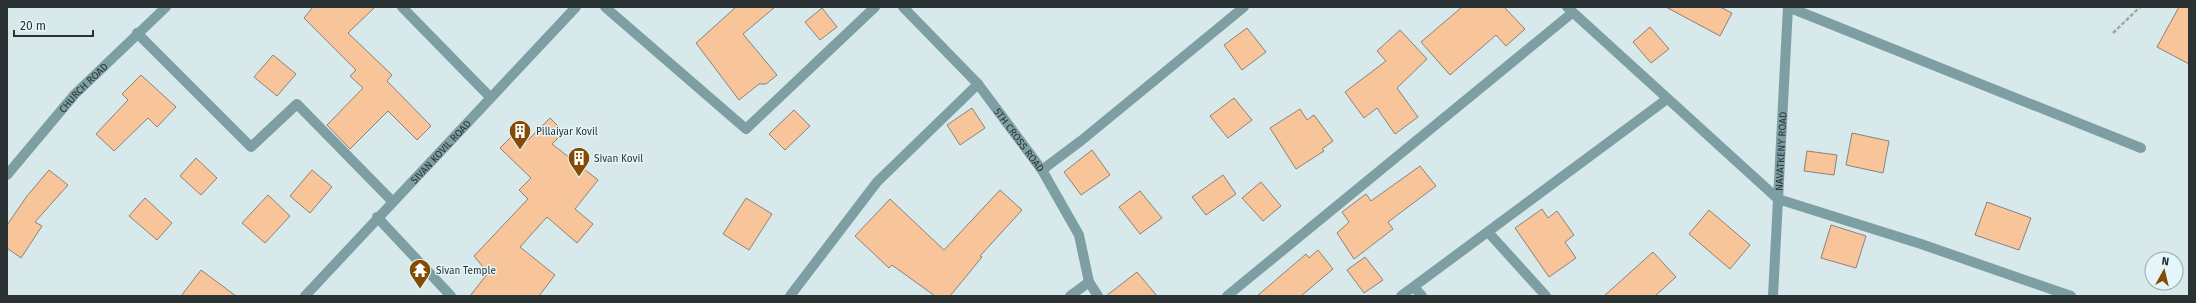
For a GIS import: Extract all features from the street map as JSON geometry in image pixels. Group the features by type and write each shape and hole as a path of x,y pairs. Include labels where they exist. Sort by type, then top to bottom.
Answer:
{"street":[{"name":"CHURCH ROAD","path":"8,173 75,94 137,33 166,7"},
{"path":"402,7 490,97"},
{"name":"SIVAN KOVIL ROAD","path":"305,296 392,201 576,7"},
{"path":"604,7 746,129 875,7"},
{"name":"5TH CROSS ROAD","path":"903,7 978,84 1042,170 1079,235 1089,282 1098,296"},
{"path":"1042,170 1082,140 1244,7"},
{"path":"1788,7 2141,148"},
{"name":"NAVATKENY ROAD","path":"1772,296 1788,7"},
{"path":"1227,296 1570,10 1778,199 1921,244 2071,296"},
{"path":"137,33 251,147 297,104 392,201"},
{"path":"790,296 877,182 978,84"},
{"path":"1401,296 1667,99"},
{"path":"377,217 451,296"},
{"path":"1488,232 1546,296"},
{"path":"1070,296 1089,282"},
{"path":"1414,287 1422,296"}],"path":[{"path":"2114,33 2140,7"}],"building":[{"path":"313,7 375,7 348,33 392,75 387,81 431,126 417,140 388,111 350,149 327,125 363,88 350,76 356,70 304,18"},
{"path":"736,7 775,7 743,34 777,75 766,84 759,84 739,100 696,43"},
{"path":"1462,7 1504,7 1525,29 1506,46 1496,35 1450,75 1421,42"},
{"path":"1666,7 1720,7 1732,13 1720,36"},
{"path":"2179,7 2189,7 2189,64 2157,47"},
{"path":"822,8 837,27 820,40 805,22"},
{"path":"1650,27 1669,49 1651,63 1633,42"},
{"path":"1247,28 1266,52 1242,70 1224,45"},
{"path":"1400,30 1427,59 1397,88 1418,117 1395,134 1377,108 1364,118 1345,92 1386,61 1377,51"},
{"path":"273,55 296,74 277,96 254,77"},
{"path":"141,75 176,107 157,127 148,118 114,151 96,134 128,100 122,94"},
{"path":"1234,98 1252,120 1228,138 1210,116"},
{"path":"972,108 985,128 960,145 947,125"},
{"path":"1300,109 1307,120 1314,115 1333,141 1322,149 1324,151 1296,169 1270,128"},
{"path":"794,110 810,126 785,150 769,134"},
{"path":"550,118 564,132 552,144 598,180 575,209 593,224 577,243 547,217 520,247 555,275 539,296 470,296 488,273 474,256 528,199 519,190 531,178 500,148 517,131 527,141"},
{"path":"1852,133 1889,141 1883,173 1846,165"},
{"path":"1092,150 1110,175 1081,195 1064,172"},
{"path":"1807,151 1837,155 1834,175 1804,171"},
{"path":"196,158 217,178 201,195 180,176"},
{"path":"1420,166 1436,186 1388,222 1393,229 1354,259 1337,233 1349,222 1342,212 1366,194 1371,201"},
{"path":"49,170 68,185 35,222 42,226 21,258 7,248 7,225 27,196"},
{"path":"312,170 332,187 310,213 290,196"},
{"path":"1223,175 1236,194 1206,215 1192,197"},
{"path":"1261,182 1281,206 1263,221 1242,198"},
{"path":"1000,190 1022,210 980,256 982,257 950,296 935,296 892,265 889,268 855,236 890,199 944,250"},
{"path":"1140,191 1162,218 1140,234 1119,207"},
{"path":"268,195 290,216 265,243 242,223"},
{"path":"145,198 172,223 157,240 129,216"},
{"path":"746,198 772,214 749,250 723,234"},
{"path":"1987,202 2031,218 2019,250 1975,235"},
{"path":"1542,209 1548,218 1557,211 1574,235 1565,242 1576,258 1549,277 1515,228"},
{"path":"1709,210 1750,245 1730,269 1689,234"},
{"path":"1831,225 1866,236 1856,268 1821,258"},
{"path":"1318,250 1333,269 1301,296 1257,296 1306,254 1309,258"},
{"path":"1653,252 1676,277 1655,296 1604,296"},
{"path":"1365,257 1383,280 1364,293 1347,270"},
{"path":"201,270 236,296 181,296"},
{"path":"1137,272 1157,296 1106,296"}],"place":[{"name":"Pillaiyar Kovil","path":"520,150"},
{"name":"Sivan Kovil","path":"579,178"},
{"name":"Sivan Temple","path":"420,290"}]}
